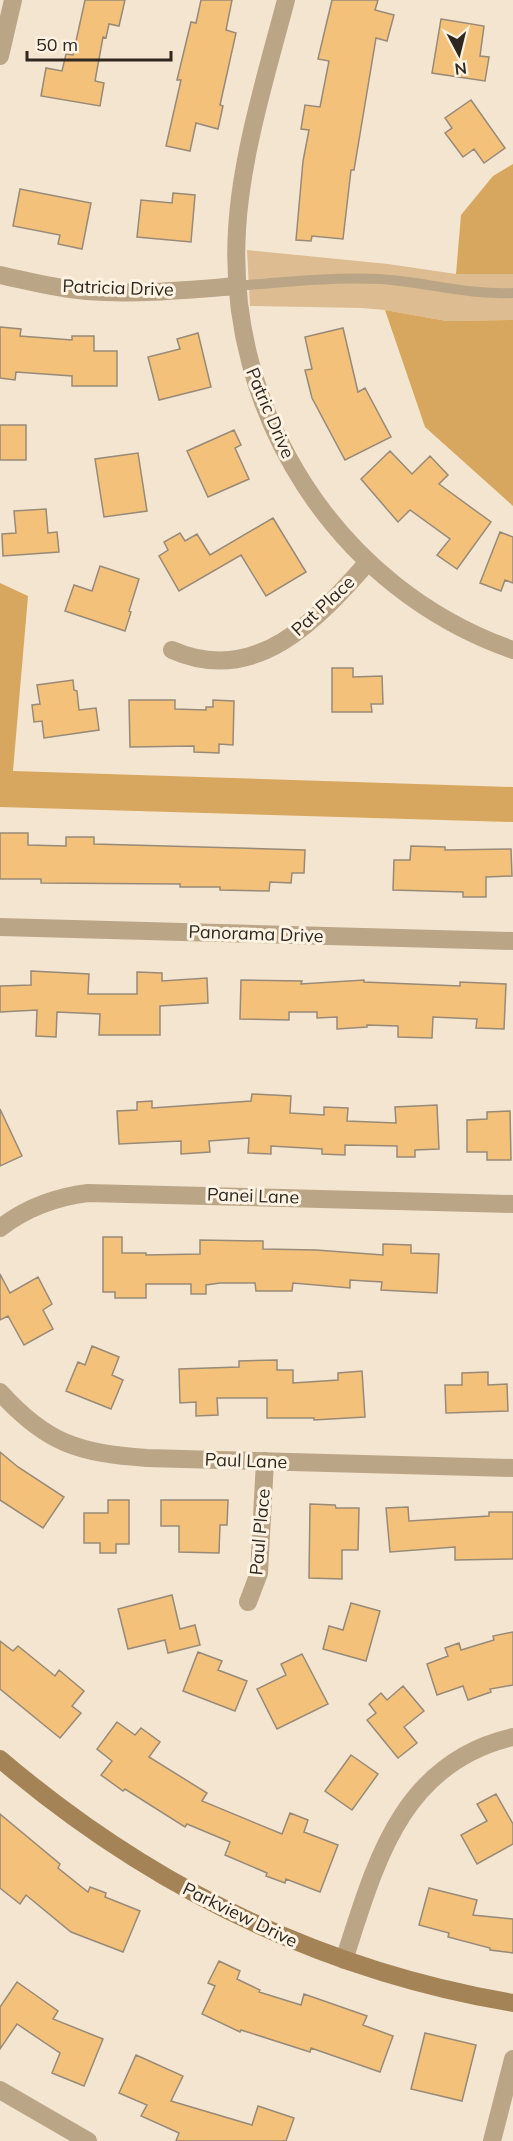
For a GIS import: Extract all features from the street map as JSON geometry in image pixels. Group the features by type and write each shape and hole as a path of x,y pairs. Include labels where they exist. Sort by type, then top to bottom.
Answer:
{"street":[{"path":"0,57 13,0"},
{"name":"Patric Drive","path":"286,0 263,89 241,193 237,229 237,286 252,374 278,439 296,471 319,507 368,562 408,594 445,619 480,637 513,650"},
{"name":"Patricia Drive","path":"0,275 62,288 112,292 237,286"},
{"name":"Pat Place","path":"172,650 194,658 217,661 245,657 268,650 286,640 319,614 368,562"},
{"name":"Panorama Drive","path":"0,927 513,941"},
{"name":"Panei Lane","path":"0,1228 22,1214 54,1199 88,1193 513,1204"},
{"name":"Paul Lane","path":"0,1392 21,1415 42,1432 72,1447 90,1452 147,1458 513,1468"},
{"name":"Paul Place","path":"248,1602 259,1573 265,1461"},
{"path":"344,1960 378,1860 404,1810 446,1768 479,1749 513,1737"},
{"name":"Parkview Drive","path":"0,1759 90,1828 177,1885 272,1933 344,1960 446,1989 513,2003"},
{"path":"492,2141 513,2059"},
{"path":"0,2090 87,2141"}],"lane":[{"path":"237,286 319,280 382,279 475,292 513,293"}],"shaded area":[{"path":"513,164 513,274 456,274 461,215 493,176"},
{"path":"247,250 388,264 456,274 513,274 513,320 447,321 362,308 250,306"},
{"path":"385,310 447,321 513,320 513,506 425,427"},
{"path":"0,583 28,596 13,771 513,787 513,822 0,807"}],"building":[{"path":"85,0 125,0 119,26 109,24 106,38 103,37 95,81 104,83 100,106 41,96 46,68 62,71 66,54 73,55"},
{"path":"201,0 232,0 226,30 236,33 220,105 223,106 218,129 196,123 190,151 166,146 181,80 177,80 191,22 196,23"},
{"path":"332,0 378,0 375,10 394,15 387,41 376,38 354,170 351,170 343,239 312,236 311,241 296,240 303,161 309,130 301,129 305,105 320,107 329,61 318,59"},
{"path":"441,19 484,26 480,56 489,57 485,81 432,73"},
{"path":"471,100 505,148 484,163 474,149 463,157 445,133 452,128 445,118"},
{"path":"20,189 91,203 82,249 58,244 60,235 13,226"},
{"path":"173,193 195,195 191,242 137,237 141,200 172,203"},
{"path":"0,327 21,329 20,336 72,340 72,336 94,336 94,351 117,351 117,386 72,386 72,376 16,372 15,380 0,378"},
{"path":"343,328 358,392 365,388 391,437 345,460 312,398 305,370 312,369 305,337"},
{"path":"198,333 211,387 159,400 148,357 180,349 177,339"},
{"path":"0,425 26,425 26,460 0,460"},
{"path":"234,430 241,445 235,448 249,479 208,497 187,451"},
{"path":"390,451 412,474 430,456 448,475 439,484 491,522 457,569 437,555 450,539 410,510 398,522 361,479"},
{"path":"138,453 147,511 104,517 95,459"},
{"path":"46,509 48,533 57,532 59,552 3,556 2,534 16,533 14,511"},
{"path":"273,518 306,572 266,596 241,555 179,591 159,556 168,550 164,542 180,533 185,541 197,534 210,555"},
{"path":"500,532 513,537 513,583 505,580 501,591 480,583"},
{"path":"100,566 139,579 125,631 65,611 74,585 92,591"},
{"path":"332,668 353,668 353,677 382,676 383,704 371,704 372,712 332,712"},
{"path":"73,680 79,710 96,708 99,730 44,738 42,721 34,722 32,705 40,704 37,685"},
{"path":"129,700 175,700 175,709 206,710 206,707 213,707 213,700 234,701 233,745 219,744 219,753 194,752 194,746 130,747"},
{"path":"0,833 28,833 28,845 66,846 66,837 94,837 94,844 305,850 304,873 292,873 291,883 270,882 269,891 180,887 180,884 41,883 41,879 0,879"},
{"path":"411,846 445,847 445,850 511,849 512,876 486,877 486,897 463,897 463,892 393,890 394,860 410,860"},
{"path":"31,971 89,974 88,994 137,994 137,972 162,973 162,981 207,978 208,1003 160,1006 160,1035 99,1035 100,1014 57,1012 56,1037 36,1036 37,1010 0,1012 0,986 31,985"},
{"path":"241,980 302,981 301,984 364,980 364,982 460,986 460,982 506,984 504,1029 476,1028 477,1019 433,1017 432,1038 398,1037 398,1026 367,1025 367,1027 337,1029 337,1017 317,1018 317,1012 289,1012 289,1020 240,1019"},
{"path":"252,1094 291,1096 290,1113 324,1115 324,1107 348,1108 347,1121 396,1123 395,1107 437,1105 439,1149 415,1150 415,1157 397,1157 397,1146 345,1145 345,1155 322,1154 322,1149 271,1146 271,1154 248,1153 249,1138 209,1141 210,1152 181,1154 181,1141 119,1144 117,1111 137,1110 137,1102 152,1101 152,1108 251,1101"},
{"path":"0,1109 22,1156 0,1166"},
{"path":"510,1111 511,1160 487,1160 487,1152 467,1152 467,1120 487,1119 487,1112"},
{"path":"103,1237 122,1237 122,1253 146,1253 146,1255 200,1254 200,1240 263,1241 263,1249 383,1255 383,1244 411,1245 411,1253 439,1254 437,1293 381,1290 382,1282 350,1280 350,1288 293,1283 292,1291 256,1291 255,1283 220,1283 206,1285 206,1294 191,1294 191,1284 146,1284 146,1298 115,1298 115,1292 103,1292"},
{"path":"0,1274 10,1293 38,1277 52,1304 43,1310 53,1329 24,1345 8,1316 0,1320"},
{"path":"92,1346 119,1357 112,1375 123,1380 111,1409 66,1391 78,1362 85,1365"},
{"path":"277,1360 277,1370 293,1370 293,1383 338,1380 338,1373 362,1371 365,1417 314,1420 314,1418 267,1418 267,1398 217,1398 218,1415 196,1416 196,1402 180,1403 179,1369 239,1367 239,1361"},
{"path":"488,1372 488,1385 507,1384 508,1411 446,1413 445,1385 462,1385 462,1373"},
{"path":"0,1452 18,1467 64,1497 43,1528 0,1500"},
{"path":"108,1500 129,1500 129,1544 116,1544 116,1553 100,1553 100,1543 84,1543 84,1513 108,1513"},
{"path":"161,1500 228,1500 227,1525 220,1525 219,1553 179,1552 179,1526 161,1526"},
{"path":"310,1504 335,1505 336,1508 359,1508 358,1550 342,1550 342,1579 309,1578"},
{"path":"408,1507 409,1521 489,1516 489,1512 513,1512 513,1559 455,1560 455,1547 390,1552 386,1508"},
{"path":"172,1595 180,1629 195,1625 200,1645 168,1653 165,1640 128,1649 118,1609"},
{"path":"351,1603 380,1611 366,1661 323,1649 329,1626 343,1630"},
{"path":"513,1632 513,1685 490,1689 491,1692 468,1700 463,1686 437,1695 427,1664 448,1656 445,1648 459,1643 461,1650 494,1640 493,1636"},
{"path":"0,1641 13,1651 18,1646 55,1676 59,1670 84,1691 72,1706 81,1713 60,1738 0,1689"},
{"path":"198,1652 222,1661 218,1670 247,1681 235,1711 183,1691"},
{"path":"302,1654 328,1704 277,1729 257,1689 286,1675 281,1664"},
{"path":"403,1686 424,1711 404,1727 417,1743 398,1758 367,1720 376,1713 369,1704 381,1693 387,1700"},
{"path":"117,1722 135,1735 141,1728 160,1742 149,1757 207,1793 202,1801 282,1834 290,1813 308,1820 304,1832 338,1845 320,1892 286,1879 285,1883 266,1876 267,1873 225,1855 230,1842 187,1824 185,1827 125,1789 123,1791 101,1775 112,1761 97,1749"},
{"path":"351,1755 378,1774 352,1810 325,1791"},
{"path":"496,1794 513,1824 513,1844 477,1864 461,1835 487,1821 477,1804"},
{"path":"0,1814 60,1864 58,1868 88,1892 90,1887 106,1893 105,1897 140,1911 123,1952 71,1932 26,1895 20,1904 0,1888"},
{"path":"429,1888 477,1900 473,1915 513,1919 513,1953 490,1950 490,1948 448,1937 449,1933 419,1925"},
{"path":"219,1961 240,1971 237,1979 260,1990 259,1992 301,2005 304,1994 367,2016 363,2025 393,2036 380,2072 311,2048 310,2052 241,2030 240,2032 202,2014 215,1986 208,1983"},
{"path":"17,1982 58,2011 53,2019 103,2039 84,2086 52,2073 60,2053 17,2024 0,2049 0,2007"},
{"path":"425,2033 476,2045 462,2101 411,2089"},
{"path":"136,2055 183,2076 171,2101 252,2125 258,2106 294,2118 286,2141 176,2141 179,2133 141,2116 147,2105 119,2093"}]}
